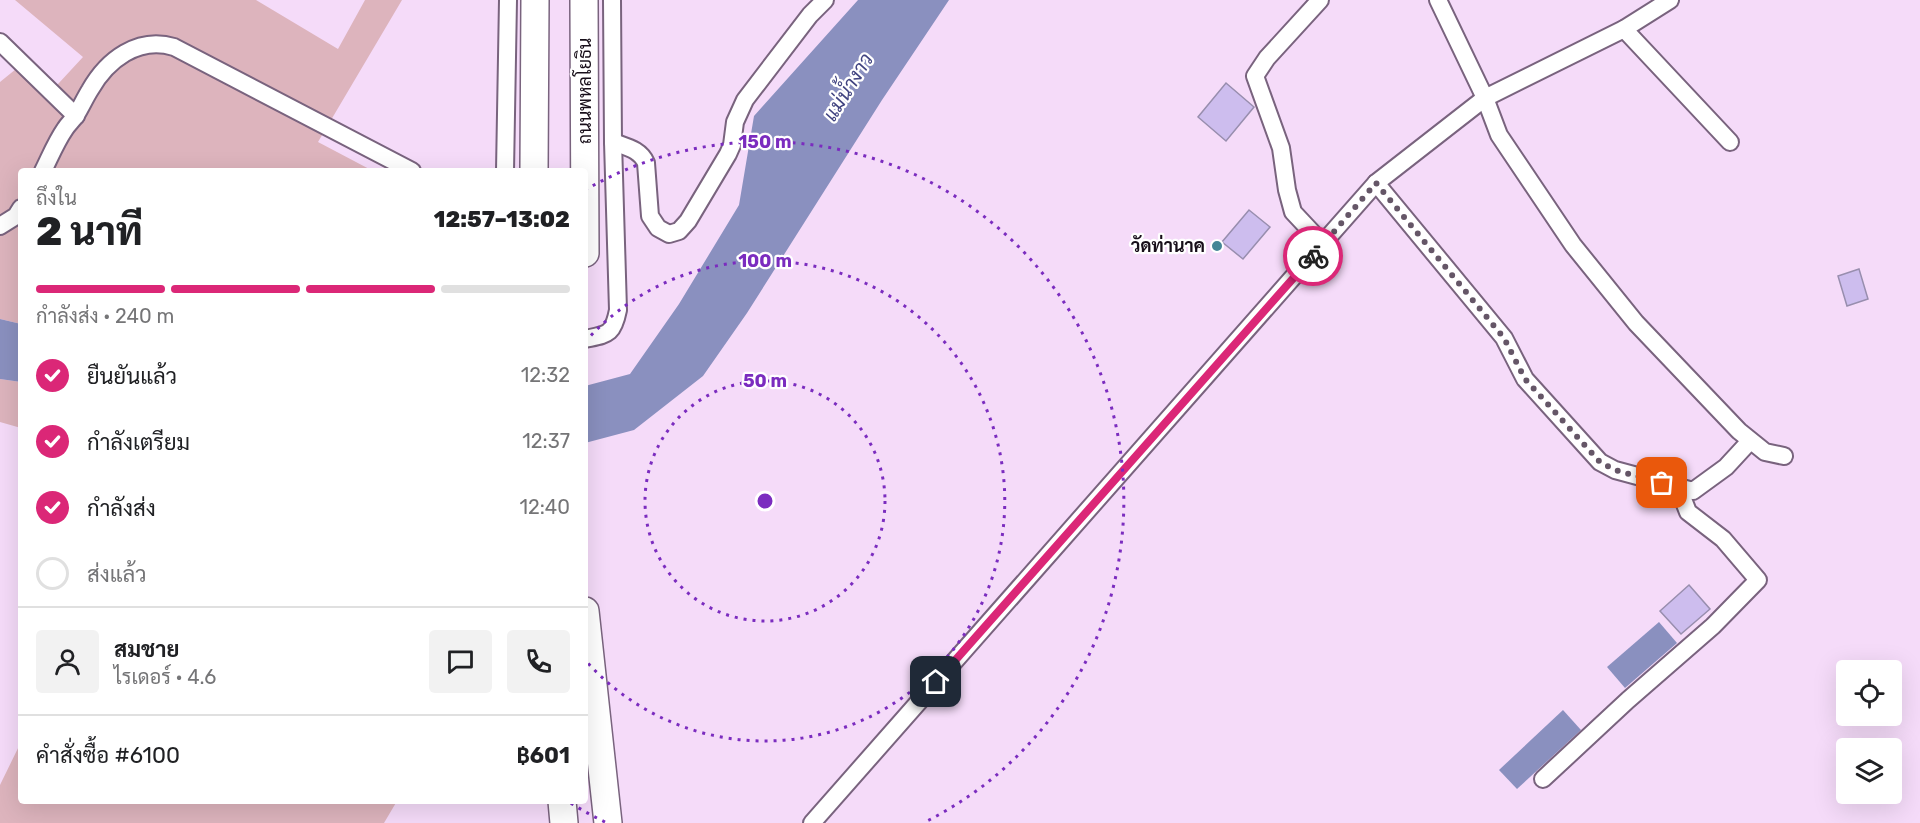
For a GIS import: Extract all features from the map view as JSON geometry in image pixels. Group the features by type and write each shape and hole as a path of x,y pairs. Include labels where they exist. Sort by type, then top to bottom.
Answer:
{"highway":[{"path":"516,0 534,109"},
{"path":"534,168 535,0"},
{"name":"ถนนพหลโยธิน","path":"584,1 585,168"},
{"path":"588,639 608,823"},
{"path":"562,804 564,823"}],"street":[{"path":"505,168 508,0"},
{"path":"588,338 607,334 615,327 618,310 612,0"},
{"path":"613,142 638,151 644,157 650,216 658,228 669,234 679,231 695,211 728,154 732,145 735,122 745,100 810,15 825,0"},
{"path":"1320,0 1267,58 1256,76 1281,148 1287,190 1293,212 1323,244"},
{"path":"1438,0 1485,98 1499,135 1573,245 1636,323 1750,441 1765,452 1784,456"},
{"path":"812,823 1376,183 1485,98 1624,28 1670,0"},
{"path":"1624,28 1730,142"},
{"path":"0,42 76,116"},
{"path":"45,168 64,130 76,116 91,87 111,65 128,50 145,45 163,44 174,47 406,168"},
{"path":"1376,183 1504,338 1525,379 1600,462 1615,470 1678,489 1693,491 1726,467 1750,441"},
{"path":"0,226 18,213"},
{"path":"1543,779 1628,700 1713,626 1758,580 1723,539 1688,512 1678,489"}],"shaded area":[{"path":"15,0 256,0 338,49 365,0 402,0 318,142 367,168 18,168 18,323 0,319 0,82 16,69 46,97 83,57"},
{"path":"0,379 18,382 18,427 0,422"},
{"path":"18,748 18,804 395,804 384,823 0,823 0,785"}],"water":[{"name":"แม่น้ำงาว","path":"858,0 949,0 882,100 747,313 703,376 634,430 588,442 588,385 630,374 679,304 739,205 754,116"},
{"path":"0,319 18,323 18,382 0,379"},
{"path":"1659,622 1677,643 1625,688 1607,667"},
{"path":"1563,710 1581,730 1517,789 1499,770"}],"building":[{"path":"1226,83 1254,107 1226,141 1198,117"},
{"path":"1249,210 1270,227 1243,259 1222,242"},
{"path":"1859,269 1868,299 1847,306 1838,276"},
{"path":"1689,585 1710,609 1681,634 1660,611"}],"way so far":[{"path":"1313,256 1376,183 1504,338 1525,379 1600,462 1615,470 1662,483"}],"place":[{"name":"วัดท่านาค","path":"1217,246"}],"route":[{"path":"936,682 1313,256"}]}
